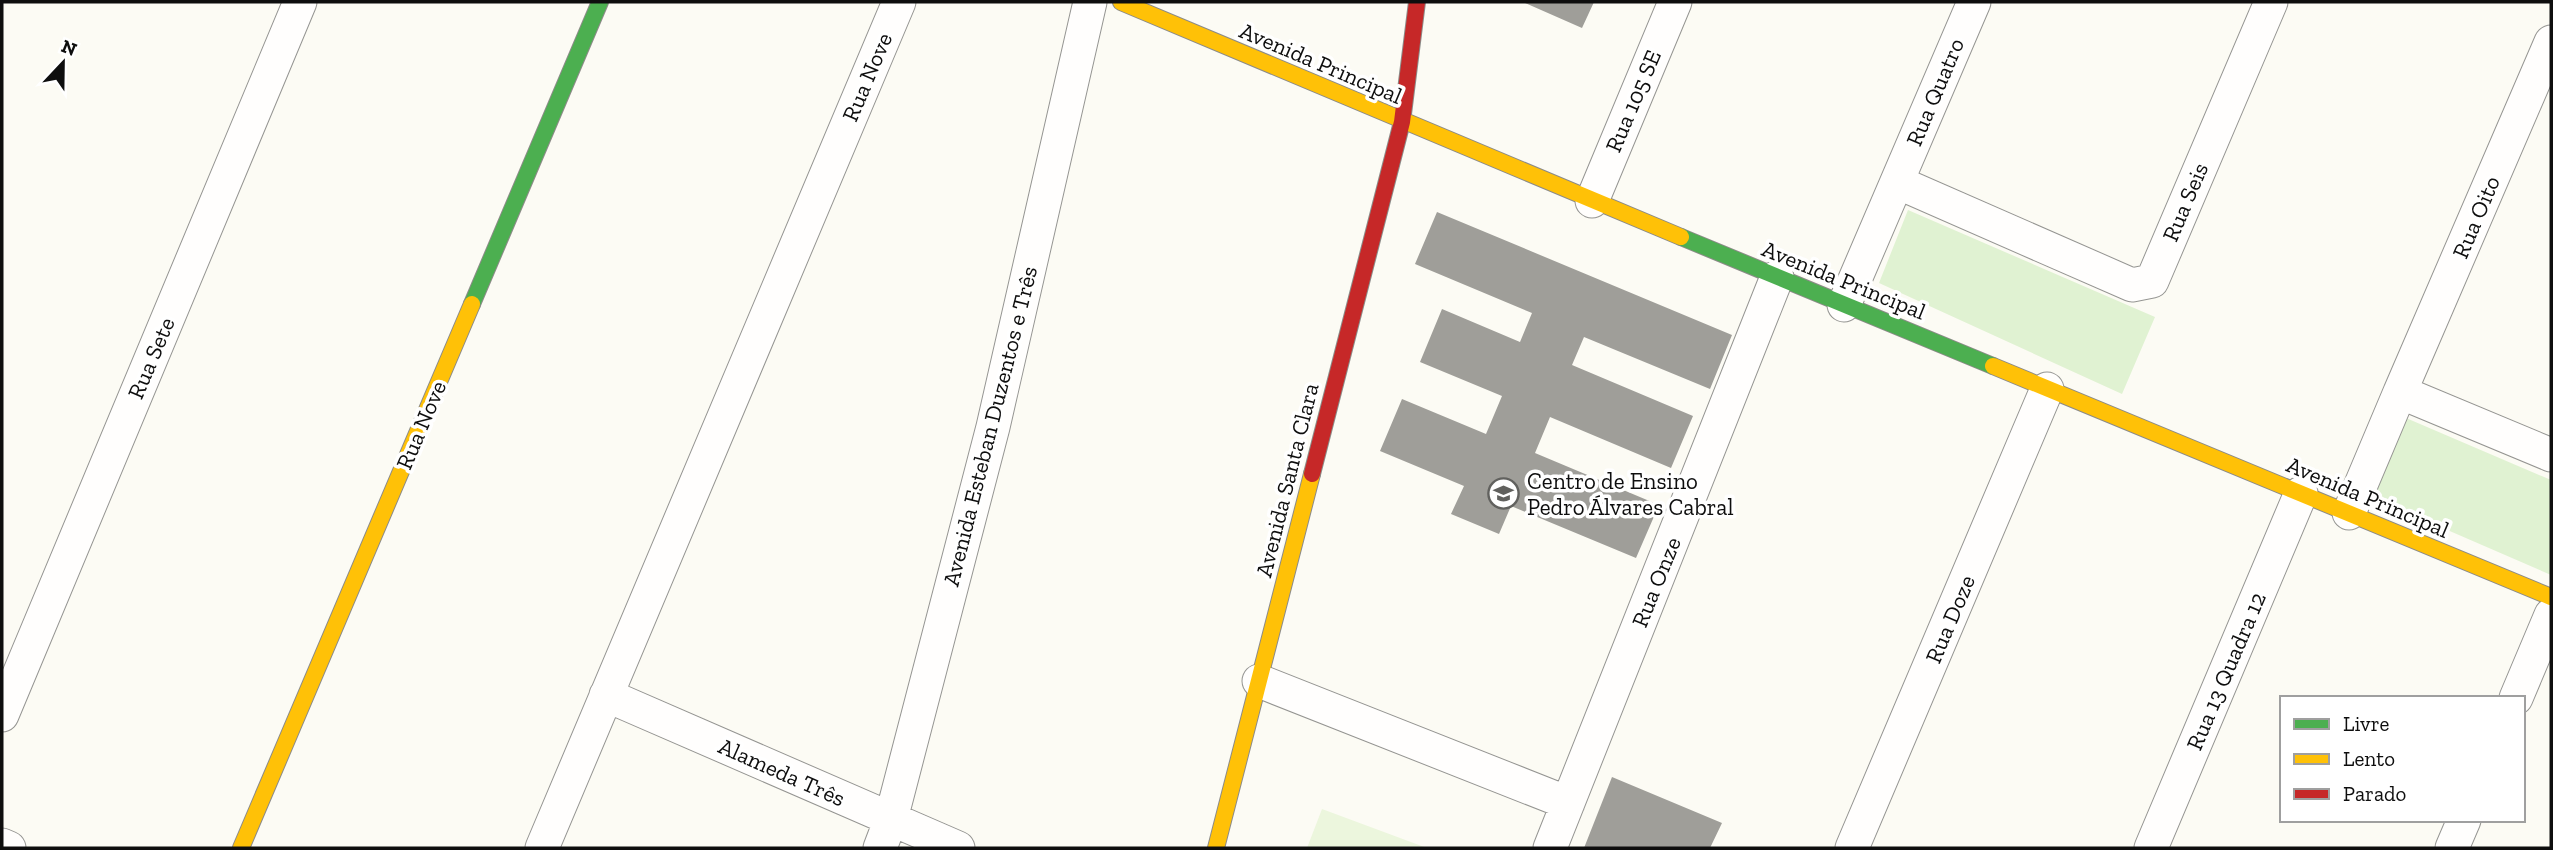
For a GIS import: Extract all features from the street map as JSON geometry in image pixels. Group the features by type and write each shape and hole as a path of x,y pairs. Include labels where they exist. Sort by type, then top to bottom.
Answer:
{"main road":[{"name":"Rua Nove","path":"241,848 600,2"},
{"name":"Avenida Principal","path":"1121,2 1402,122 2551,597"},
{"name":"Avenida Santa Clara","path":"1216,848 1402,122 1417,2"}],"street":[{"name":"Rua Sete","path":"2,715 300,2"},
{"name":"Rua Nove","path":"542,848 899,2"},
{"name":"Avenida Esteban Duzentos e Três","path":"886,834 993,427 1090,2"},
{"name":"Rua 105 SE","path":"1592,201 1675,2"},
{"name":"Rua Quatro","path":"1844,305 1974,2"},
{"name":"Rua Seis","path":"1897,181 2132,285 2151,281 2271,2"},
{"name":"Rua Oito","path":"2349,513 2551,42"},
{"name":"Rua Onze","path":"1550,848 1777,277"},
{"name":"Rua Doze","path":"1852,848 2047,389"},
{"path":"2400,392 2544,453"},
{"name":"Rua 13 Quadra 12","path":"2151,848 2301,494"},
{"path":"2517,696 2551,615"},
{"path":"1259,681 1568,803"},
{"name":"Alameda Três","path":"607,695 886,834 958,848"},
{"path":"2452,848 2462,822"},
{"path":"2,845 9,848"}],"green space":[{"path":"1908,210 2155,317 2122,394 1879,283"},
{"path":"2399,415 2551,480 2551,575 2362,493"},
{"path":"1322,809 1427,848 1307,848"}],"building":[{"path":"1523,2 1594,2 1582,28"},
{"path":"1437,212 1732,335 1710,389 1584,337 1572,365 1693,416 1671,468 1550,417 1535,453 1659,505 1636,558 1511,506 1499,534 1451,514 1464,486 1380,451 1402,399 1486,434 1502,396 1420,362 1442,309 1520,342 1532,313 1415,264"},
{"path":"1612,777 1722,823 1710,848 1584,848"}],"traffic: fast":[{"path":"472,304 600,2"},
{"path":"1681,237 1993,366"}],"traffic: slow":[{"path":"1121,2 1681,237"},
{"path":"241,848 472,304"},
{"path":"1993,366 2551,597"},
{"path":"1216,848 1312,474"}],"traffic: jam":[{"path":"1312,474 1402,122 1417,2"}],"place":[{"name":"Centro de Ensino Pedro Álvares Cabral","path":"1504,494"}]}
